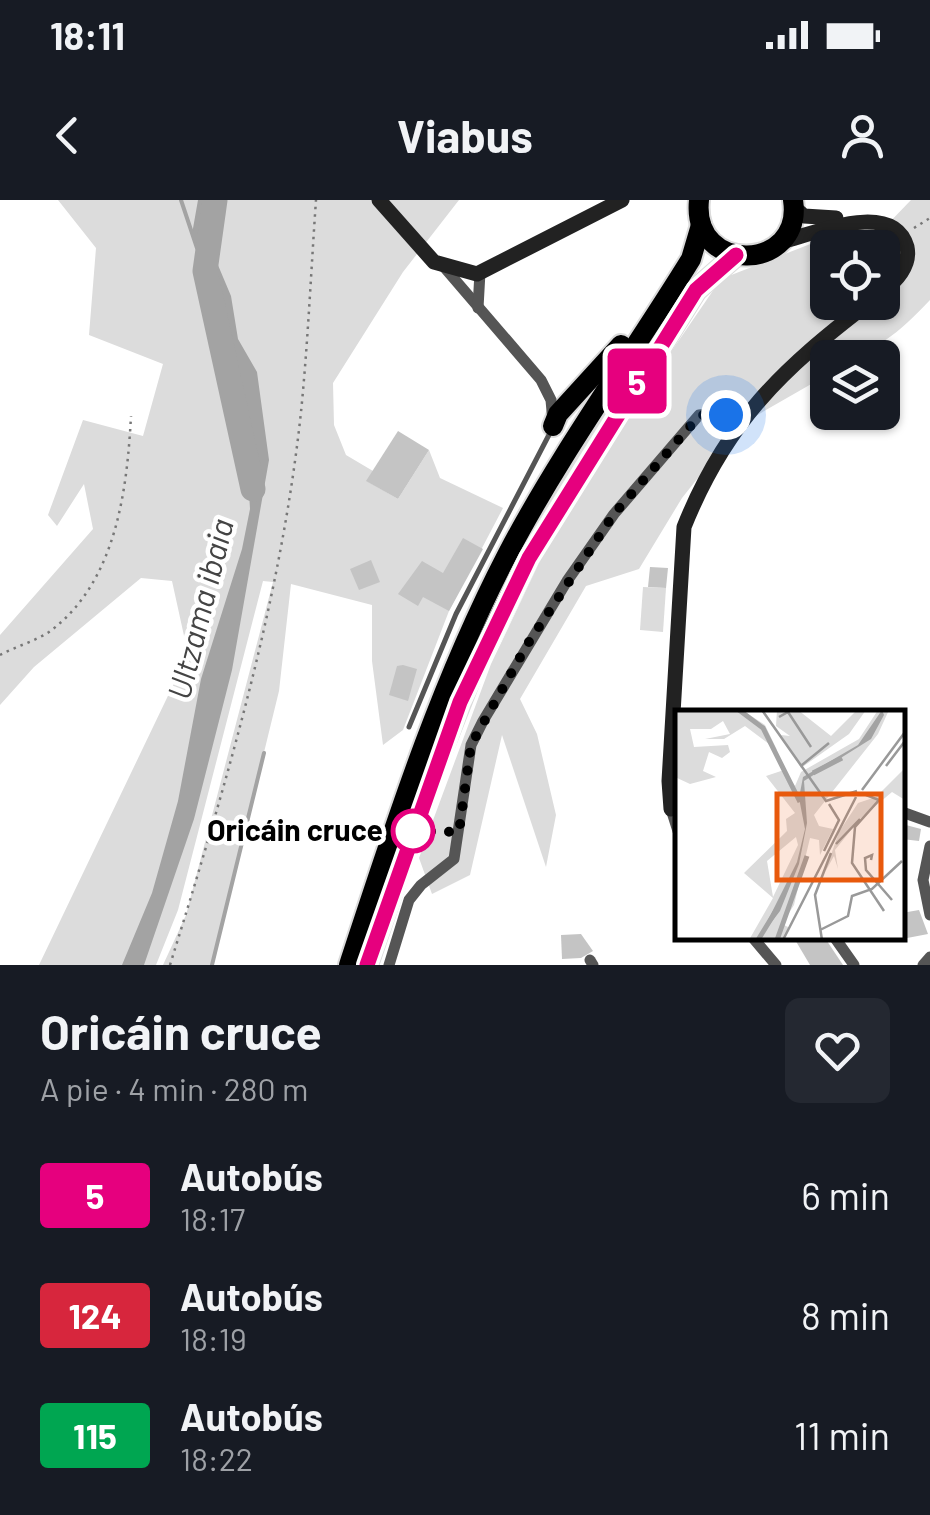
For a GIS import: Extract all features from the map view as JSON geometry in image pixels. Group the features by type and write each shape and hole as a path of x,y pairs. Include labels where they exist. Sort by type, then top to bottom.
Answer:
{"highway":[{"path":"698,210 712,242 736,255 760,254 781,242 794,204"},
{"path":"349,965 426,734 460,653 537,500 691,259 698,210"},
{"path":"367,965 458,706 529,558 696,290 736,255"},
{"path":"553,426 558,414 633,329 649,323"}],"street":[{"path":"379,200 418,246 444,267 479,312 542,380 550,400 553,426"},
{"path":"444,267 480,272 622,200"},
{"path":"794,204 804,216 840,218"},
{"path":"781,242 840,218 864,212 883,214 904,234 909,256 900,275"},
{"path":"479,312 480,272"},
{"path":"675,822 671,809 670,742 684,527 697,494 740,424 785,369 847,320"},
{"path":"388,965 410,900 431,876 454,860 471,745 567,581 614,514 700,415 717,413 740,424"},
{"path":"905,813 930,822"},
{"path":"930,846 923,880 930,915"},
{"path":"755,940 772,962"},
{"path":"836,940 854,965"},
{"path":"923,965 930,958"}],"lane":[{"path":"409,728 456,614 553,426"}],"path":[{"path":"170,965 214,830 273,582 301,413 316,200"},
{"path":"904,234 930,218"},
{"path":"0,654 48,632 77,602 99,570 115,537 131,416"}],"shaded area":[{"path":"58,200 459,200 403,272 333,383 334,425 346,455 373,471 367,481 398,499 429,450 440,478 503,508 449,611 403,730 383,745 372,661 372,605 291,584 279,691 212,965 163,965 186,915 273,582 263,581 178,910 156,965 39,965 188,654 172,581 141,578 34,667 0,705 0,635 93,529 84,484 57,526 48,515 83,420 143,436 163,364 89,335 96,248"},
{"path":"198,200 226,200 215,258 231,296 238,339 257,372 269,460 232,670 194,819 144,965 122,965 152,893 178,801 201,679 242,549 250,509 247,460 205,271 192,234"},
{"path":"911,200 930,200 930,300 886,340 810,340 810,385 740,425 682,498 639,569 586,586 520,699 537,734 556,815 546,867 502,735 470,875 432,894 419,858 491,664 552,536 607,445 721,279 810,244 810,320 900,320 900,230 846,230 864,223 884,228"},
{"path":"643,587 666,588 663,632 640,630"}],"building":[{"path":"398,431 429,450 398,499 366,481"},
{"path":"463,538 483,549 449,611 423,597 418,606 398,594 422,561 443,573"},
{"path":"371,560 380,582 359,590 350,569"},
{"path":"650,567 668,568 666,588 648,587"},
{"path":"397,666 417,669 408,701 389,695"},
{"path":"905,825 921,829 919,841 905,839"},
{"path":"919,910 928,934 905,938 905,912"},
{"path":"581,934 593,951 581,958 562,959 561,935"},
{"path":"795,940 826,940 843,965 810,965"}],"waterway":[{"path":"181,200 197,248"},
{"name":"Ultzama ibaia","path":"215,200 205,271 253,489"},
{"name":"Ultzama ibaia","path":"200,257 205,271"},
{"path":"212,965 264,753"}],"bus line":[{"name":"5","path":"367,965 427,786 460,702 529,558 601,436 696,290 736,255"}],"place":[{"name":"Oricáin cruce","path":"413,831"}],"route":[{"path":"413,831 459,832 471,745 567,581 614,514 700,415 726,415"}]}
